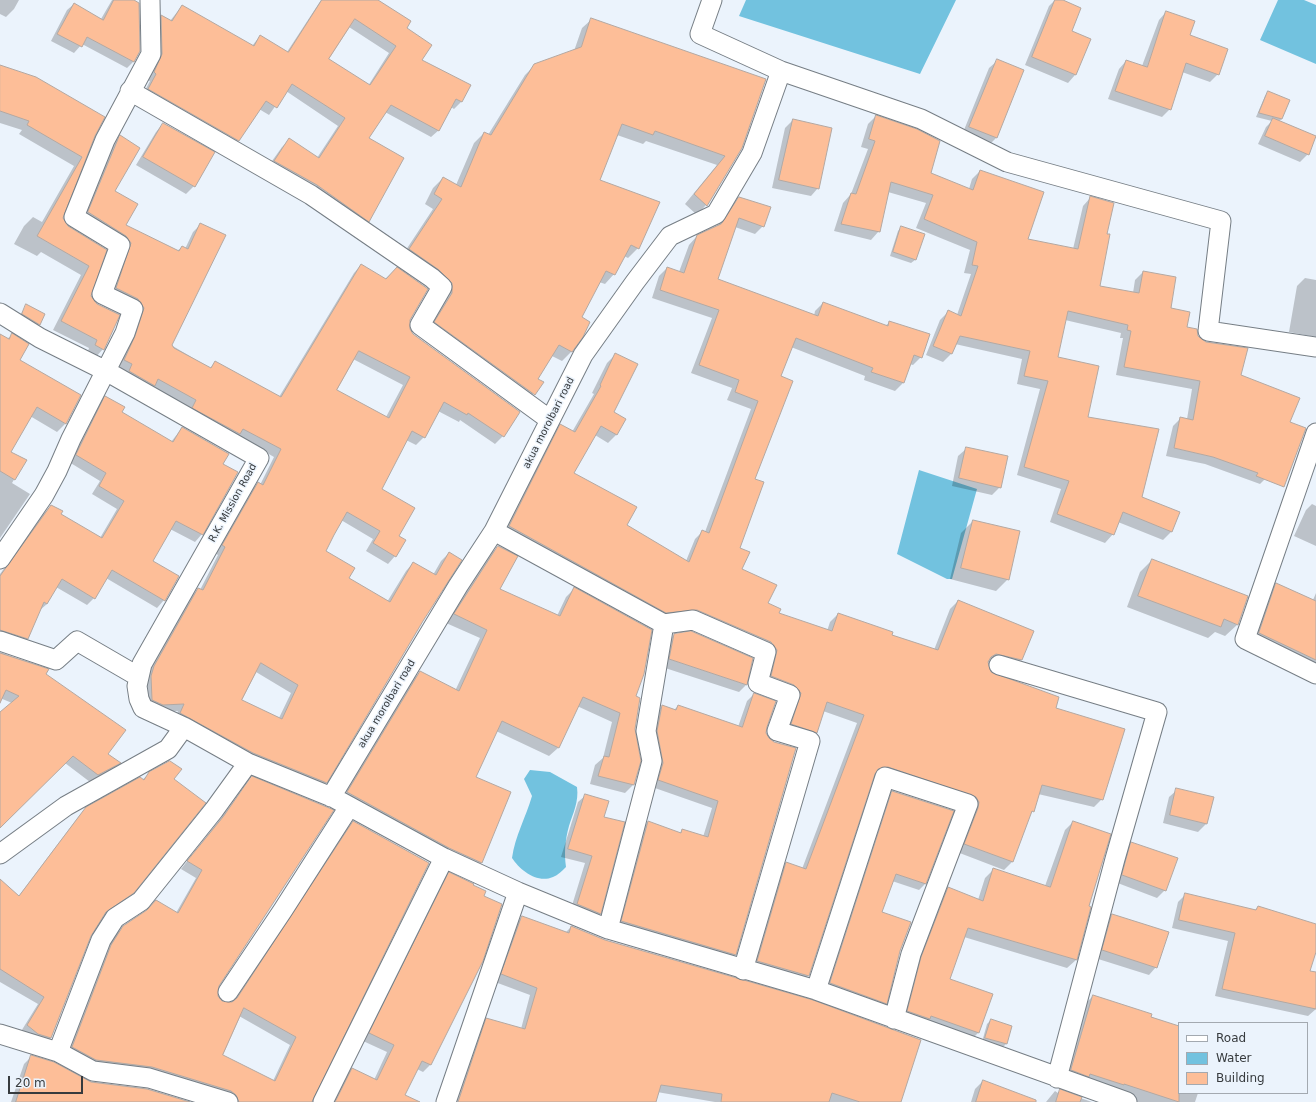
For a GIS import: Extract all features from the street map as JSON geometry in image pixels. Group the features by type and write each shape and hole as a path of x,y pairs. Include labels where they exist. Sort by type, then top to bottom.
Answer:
{"street":[{"path":"0,559 44,495 106,371 124,333 133,309 102,294 120,245 74,217 105,140 151,54 150,0"},
{"path":"712,0 700,34 781,71 921,118 1007,162 1221,221 1208,331 1316,347"},
{"name":"akua morolbari road","path":"331,797 458,586 494,531 583,355 670,236 716,214 752,153 781,71"},
{"path":"130,91 311,194 432,278 442,287 420,325 550,420"},
{"name":"R.K. Mission Road","path":"0,313 40,338 106,371 259,458 142,664 137,686 139,699 143,708 184,727 248,763 331,797 444,858 518,892 608,929 686,950 743,970 816,990 1127,1102"},
{"path":"1316,433 1245,639 1316,674"},
{"path":"494,531 664,624 693,620 766,652 758,683 790,695 777,731 810,741 743,970"},
{"path":"608,929 652,761 646,731 664,624"},
{"path":"0,641 56,660 77,641 139,677"},
{"path":"999,665 1157,712 1115,859 1057,1078"},
{"path":"0,854 66,806 168,749 184,727"},
{"path":"58,1052 101,940 115,918 141,901 214,810 248,763"},
{"path":"816,990 885,777 968,804 911,954 894,1019"},
{"path":"228,992 349,807"},
{"path":"323,1102 444,858"},
{"path":"446,1102 518,892"},
{"path":"0,1034 58,1052 93,1071 149,1078 228,1102"}],"water":[{"path":"746,0 956,0 920,74 739,16"},
{"path":"1278,0 1304,0 1316,5 1316,64 1260,40"},
{"path":"919,470 977,489 952,579 947,579 897,554"},
{"path":"530,770 550,772 577,787 576,803 566,842 566,867 557,875 547,879 541,879 530,875 515,863 512,858 513,850 532,796 524,779"}],"building":[{"path":"114,0 134,0 139,3 140,51 134,62 87,37 82,47 57,34 74,3 103,20"},
{"path":"322,0 378,0 411,21 407,28 432,45 422,60 471,85 462,102 456,99 439,131 391,105 369,138 404,158 369,222 317,185 274,161 289,138 319,158 345,118 292,84 277,108 266,101 239,141 148,89 156,74 154,72 162,54 161,15 172,21 182,5 254,46 260,35 288,52","holes":["355,19 396,46 370,85 329,59"]},
{"path":"1055,0 1063,0 1081,8 1072,31 1091,39 1076,75 1032,57"},
{"path":"1166,11 1195,21 1190,35 1228,49 1219,75 1186,63 1171,110 1115,91 1126,60 1147,67"},
{"path":"591,18 766,79 742,148 707,206 694,194 725,156 655,131 653,135 622,124 600,180 660,202 639,249 631,245 615,275 606,271 582,317 590,322 583,337 572,352 559,345 538,379 544,382 535,395 434,322 452,293 452,283 439,270 409,249 442,199 434,194 443,177 461,187 484,132 491,135 534,64 581,47"},
{"path":"997,59 1024,70 997,138 969,127"},
{"path":"0,65 36,77 105,117 95,136 63,218 68,226 107,250 91,296 97,304 120,315 104,350 95,345 97,340 61,321 89,266 37,236 82,157 27,125 29,121 0,111"},
{"path":"1268,91 1290,100 1282,119 1259,113"},
{"path":"876,115 917,129 940,141 931,173 973,190 980,170 1044,192 1028,239 1078,249 1090,196 1114,203 1107,234 1110,234 1100,286 1139,293 1143,271 1176,277 1171,308 1190,312 1187,327 1197,329 1198,336 1206,342 1248,348 1241,375 1300,398 1290,422 1306,428 1284,487 1256,476 1258,473 1213,457 1174,448 1180,417 1193,420 1200,381 1124,367 1131,331 1127,330 1128,325 1068,311 1058,357 1099,366 1088,417 1159,429 1142,497 1180,512 1172,532 1123,512 1114,535 1057,514 1069,481 1024,467 1048,381 1024,376 1030,351 960,336 952,354 933,346 948,310 961,316 978,266 972,265 977,242 924,219 933,195 891,182 880,232 841,224 851,193 856,194 875,141 869,139"},
{"path":"1273,118 1316,136 1309,155 1265,136"},
{"path":"793,119 832,128 819,189 779,180"},
{"path":"163,123 215,152 195,187 143,157"},
{"path":"120,135 140,148 115,191 138,204 126,225 179,251 182,246 188,249 200,223 226,235 172,345 174,348 211,368 215,361 281,397 361,264 386,279 397,267 428,289 410,320 410,329 413,334 520,412 504,437 468,413 467,415 444,402 425,438 412,431 382,489 415,508 399,536 406,540 396,557 373,543 380,531 347,512 334,535 326,551 355,568 349,578 390,602 413,562 436,575 449,552 462,560 423,621 327,783 253,753 180,713 184,704 163,705 152,700 151,676 154,666 198,588 203,590 225,547 222,545 258,482 263,485 281,449 243,429 240,434 192,408 196,400 158,379 155,386 129,371 132,364 124,360 135,336 144,308 138,299 116,288 131,243 126,236 88,212","holes":["359,351 410,377 389,418 337,390","261,663 298,685 282,719 242,700"]},
{"path":"739,197 771,207 764,227 739,218 718,279 818,316 823,302 888,326 889,321 930,334 922,358 914,355 904,383 871,372 873,368 796,338 781,376 793,381 755,479 764,482 740,548 750,552 742,569 777,585 768,603 781,609 779,613 832,631 838,613 893,632 892,635 938,650 958,600 1034,631 1022,660 996,654 991,657 988,662 991,672 1059,697 1056,708 1125,729 1103,800 1042,785 1034,812 1032,811 1013,862 964,844 978,808 979,802 976,797 888,767 878,769 875,774 809,976 757,961 786,862 806,869 864,715 827,702 817,733 791,724 801,693 794,685 771,676 777,650 771,642 697,610 666,613 509,526 560,424 575,432 601,386 600,385 615,353 638,364 614,412 626,419 617,435 601,426 574,473 637,507 627,525 689,562 702,530 709,533 758,401 735,392 739,380 699,365 719,310 660,290 667,267 684,273 697,235 721,224"},
{"path":"901,226 925,234 916,260 893,252"},
{"path":"26,304 45,314 40,325 22,314"},
{"path":"12,333 29,344 20,360 81,395 66,424 37,407 11,452 27,460 15,480 0,471 0,334 9,339"},
{"path":"105,396 125,407 122,412 173,442 182,427 229,454 223,464 238,472 203,535 176,521 153,561 179,576 165,601 112,570 95,599 62,579 47,604 44,602 28,639 0,630 0,576 51,505 63,511 61,514 102,538 124,501 99,486 106,473 76,455"},
{"path":"966,447 1008,456 1001,488 959,478"},
{"path":"973,520 1020,531 1009,580 961,568"},
{"path":"498,546 518,556 500,589 560,616 574,587 652,630 644,674 636,696 640,698 635,729 641,761 634,785 598,776 604,756 609,757 620,713 583,697 559,748 502,721 476,777 511,792 482,863 449,848 347,792 420,671 459,691 487,630 454,614"},
{"path":"1152,559 1248,596 1238,625 1224,619 1221,627 1138,596"},
{"path":"1276,583 1316,601 1316,660 1259,633"},
{"path":"691,631 753,658 747,685 669,659 674,634"},
{"path":"0,653 49,669 46,674 126,730 108,754 121,763 98,775 73,756 0,828 0,712 19,696 6,690 0,703"},
{"path":"754,693 776,701 767,727 766,733 769,738 774,742 796,748 736,955 621,921 648,821 681,833 682,829 708,837 718,801 658,780 663,763 657,731 662,705 676,710 678,705 742,727"},
{"path":"170,761 182,769 174,779 206,803 134,893 106,912 91,936 51,1038 38,1034 27,1025 44,997 0,969 0,879 19,896 86,807 140,777 144,780 149,772"},
{"path":"252,776 334,810 219,986 218,996 222,1001 232,1002 237,998 353,821 429,863 312,1102 239,1102 236,1095 231,1091 152,1067 96,1060 72,1047 111,945 123,926 147,910 156,900 178,913 202,870 187,861 223,817","holes":["244,1008 296,1037 275,1081 223,1055"]},
{"path":"1176,788 1214,797 1207,824 1170,815"},
{"path":"892,791 954,811 926,884 896,874 882,912 911,922 900,951 887,1004 830,983"},
{"path":"585,794 609,801 604,817 625,822 601,914 577,904 592,856 568,849"},
{"path":"1073,821 1111,834 1089,906 1091,907 1077,960 968,928 950,979 993,994 979,1033 931,1016 930,1019 907,1011 921,957 948,887 983,901 993,868 1050,887"},
{"path":"1131,842 1178,858 1166,891 1122,875"},
{"path":"449,872 486,891 484,896 502,904 483,961 431,1065 422,1061 405,1095 420,1102 335,1102 352,1068 377,1080 394,1045 369,1033"},
{"path":"1185,893 1256,910 1258,906 1316,924 1316,952 1310,971 1316,972 1316,1009 1222,989 1235,933 1179,920"},
{"path":"1112,914 1169,932 1157,968 1102,950"},
{"path":"522,916 569,933 571,926 605,940 813,1000 921,1040 901,1102 860,1102 832,1093 829,1102 721,1102 722,1094 661,1085 656,1102 458,1102 486,1018 525,1029 537,988 501,974"},
{"path":"1093,995 1152,1014 1151,1017 1178,1026 1179,1102 1124,1084 1090,1074 1089,1077 1071,1070"},
{"path":"991,1019 1012,1026 1007,1044 985,1038"},
{"path":"31,1055 54,1062 91,1082 147,1089 190,1102 16,1102"},
{"path":"983,1080 1036,1100 1036,1102 976,1102"},
{"path":"1060,1089 1082,1097 1080,1102 1056,1102"}]}
